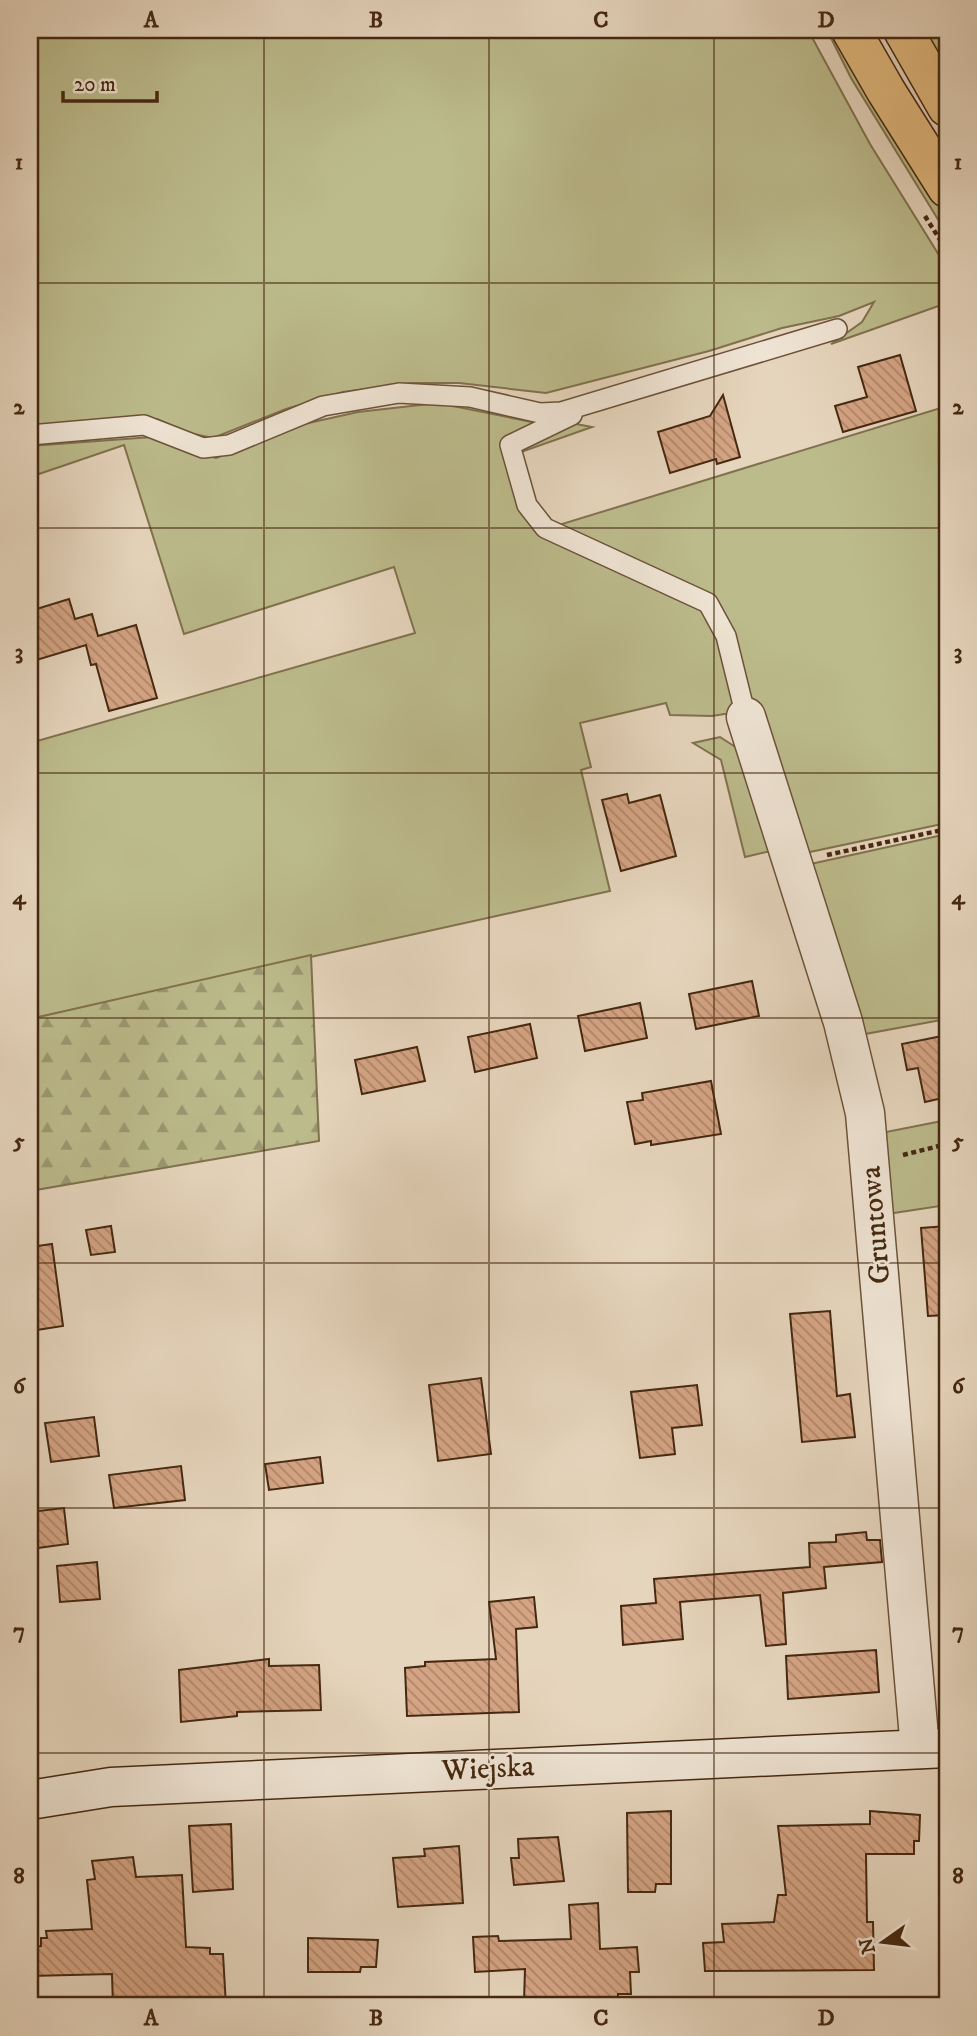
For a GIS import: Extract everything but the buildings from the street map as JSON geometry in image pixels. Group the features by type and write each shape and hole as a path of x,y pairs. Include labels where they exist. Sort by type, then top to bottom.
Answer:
{"main road":[{"path":"851,30 947,188"},
{"path":"903,30 947,107"}],"street":[{"name":"Gruntowa","path":"747,717 843,1022 864,1113 934,1748"},
{"name":"Wiejska","path":"30,1800 111,1787 934,1748"}],"lane":[{"path":"30,435 144,425 203,448 229,445 323,406 400,393 470,397 540,413 591,405 837,329"},
{"path":"591,405 510,445 527,505 545,528 708,603 726,636 747,717"}],"path":[{"path":"792,864 947,829"},
{"path":"871,1164 947,1144"}],"green space":[{"path":"30,30 808,30 870,144 947,268 947,303 831,344 862,322 874,302 839,316 782,328 709,351 546,393 459,383 412,383 343,392 286,409 213,438 189,433 157,419 113,419 30,427"},
{"path":"827,30 841,30 947,203 947,234 851,78"},
{"path":"921,30 939,30 947,44 947,76"},
{"path":"438,403 542,424 571,423 592,427 518,453 539,515 559,525 947,406 947,823 805,853 756,709 712,716 670,715 666,703 580,723 591,767 581,770 610,891 30,1019 30,743 415,633 394,567 184,634 124,445 30,477 30,446 152,437 216,458 304,424 358,412"},
{"path":"720,737 743,752 775,850 745,857 721,760 693,743"},
{"path":"947,834 947,1019 865,1034 806,865"},
{"path":"311,955 319,1141 30,1191 30,1019"},
{"path":"947,1120 947,1205 887,1214 881,1133"}]}
